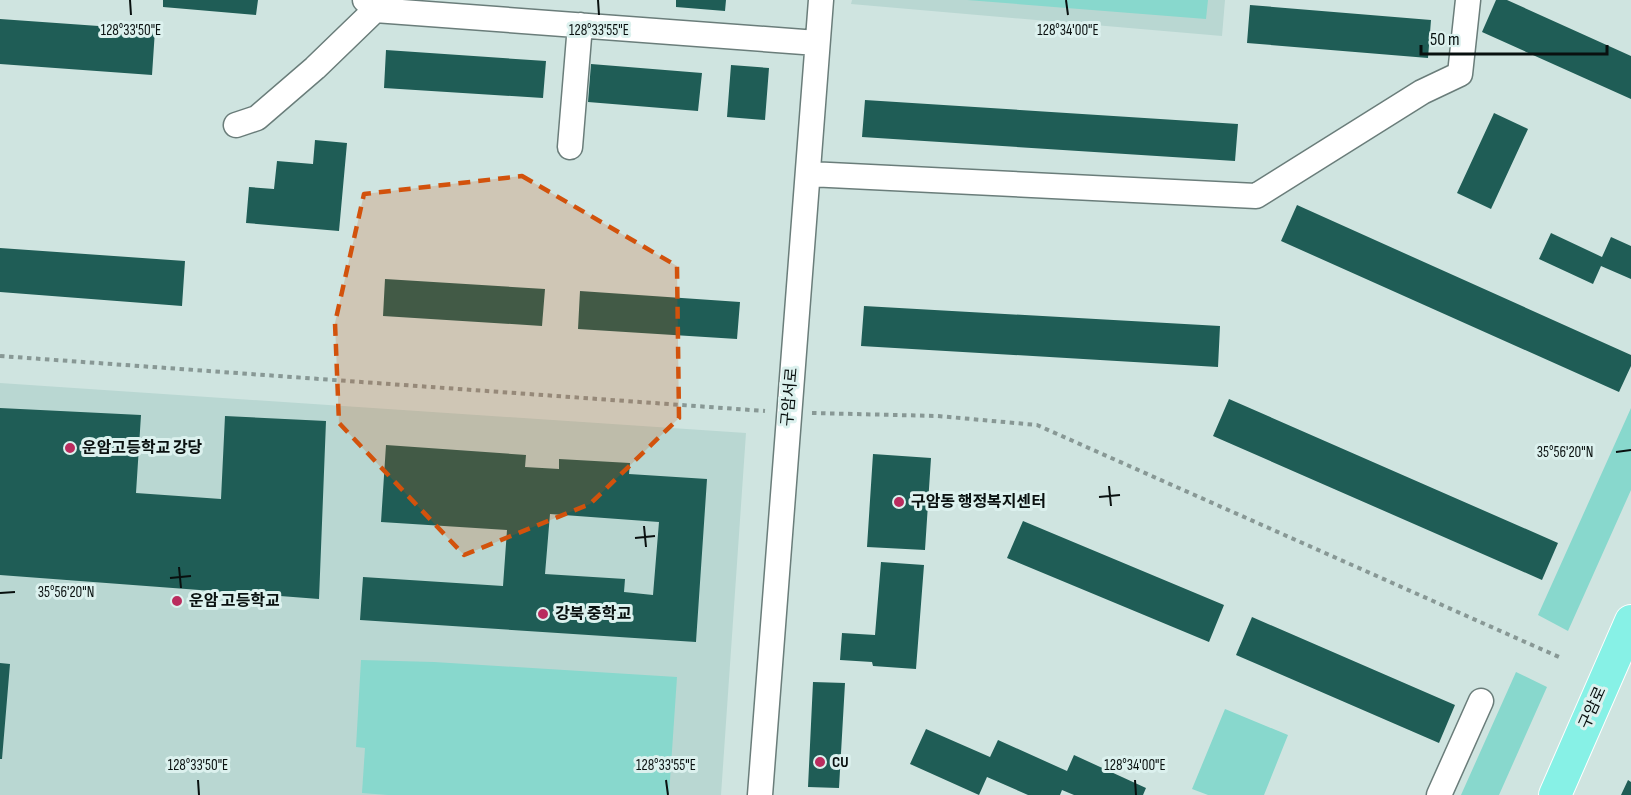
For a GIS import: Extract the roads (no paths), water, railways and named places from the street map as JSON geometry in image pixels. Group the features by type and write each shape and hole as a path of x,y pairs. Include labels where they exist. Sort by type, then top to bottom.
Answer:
{"main road":[{"name":"구암로","path":"1555,795 1631,621"}],"street":[{"name":"구암서로","path":"760,795 821,0"},
{"path":"809,174 1256,196 1422,92 1460,74 1468,0"},
{"path":"236,125 257,118 315,68 370,5 580,25 817,43"},
{"path":"570,147 580,25"},
{"path":"1439,795 1481,701"}],"place":[{"name":"운암고등학교 강당","path":"70,448"},
{"name":"구암동 행정복지센터","path":"899,502"},
{"name":"운암 고등학교","path":"177,601"},
{"name":"강북 중학교","path":"543,614"},
{"name":"CU","path":"820,762"}]}
